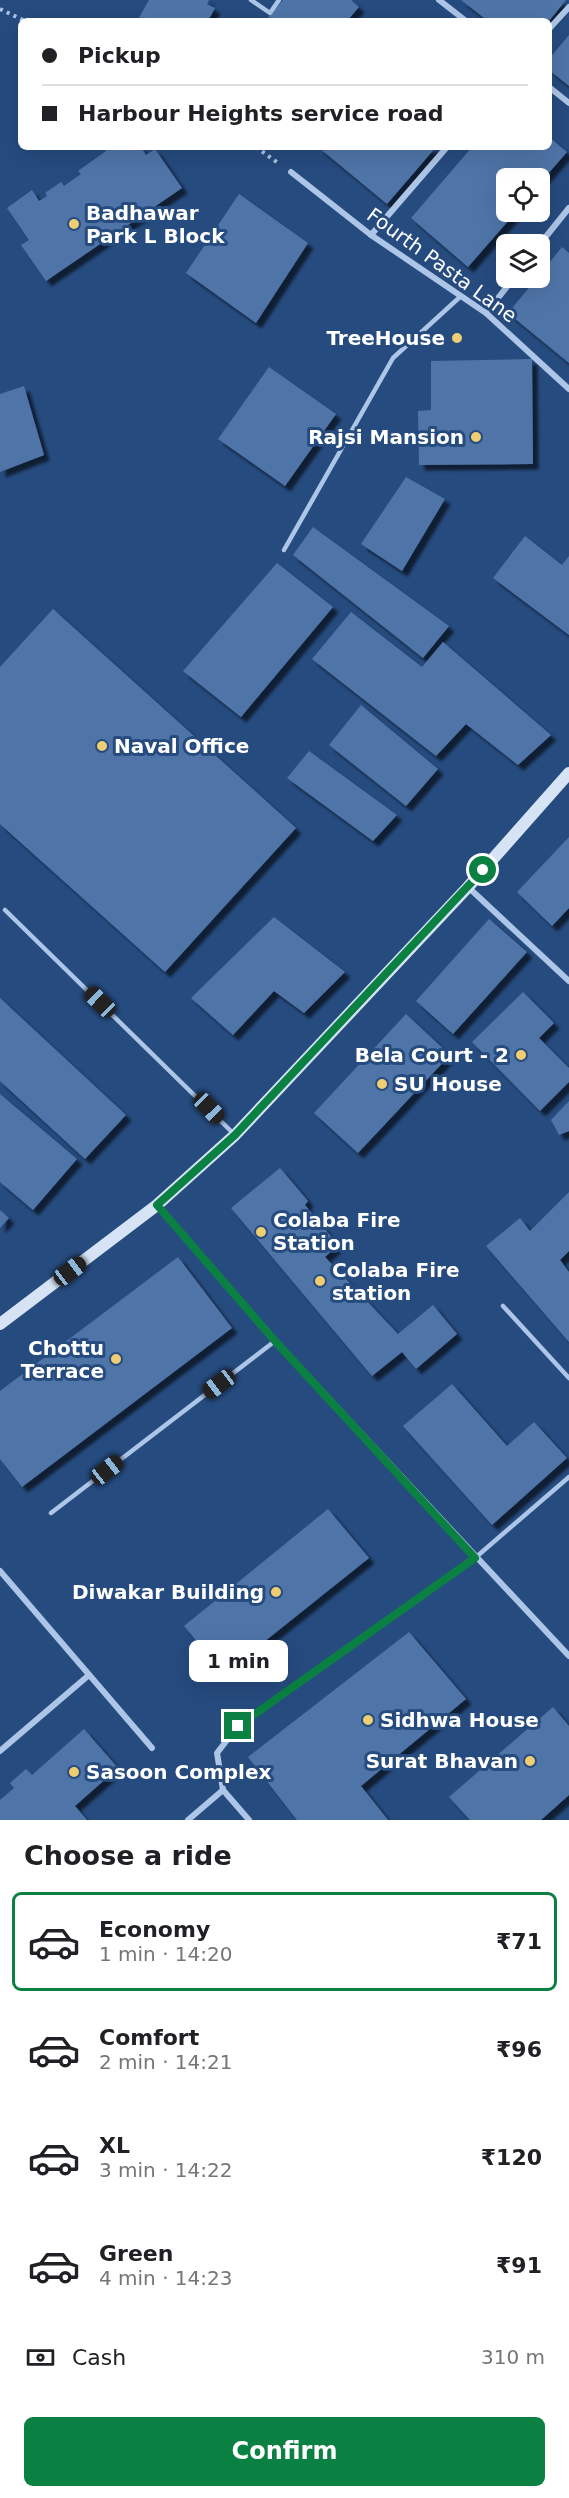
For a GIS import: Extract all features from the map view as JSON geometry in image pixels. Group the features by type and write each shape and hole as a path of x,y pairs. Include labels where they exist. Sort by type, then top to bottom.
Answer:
{"main road":[{"path":"0,1324 157,1205 235,1135 468,887 569,773"}],"street":[{"path":"439,0 462,18"},
{"path":"552,26 569,7"},
{"path":"552,89 569,103"},
{"path":"371,235 444,150"},
{"name":"Fourth Pasta Lane","path":"291,172 371,235 486,313 569,388"},
{"path":"548,234 569,208"},
{"path":"486,313 506,288"},
{"path":"468,887 569,981"},
{"path":"157,1205 275,1341 475,1558 569,1656"},
{"path":"249,1820 223,1790 217,1753 238,1726 475,1558"},
{"path":"0,1571 152,1748"},
{"path":"0,1751 89,1675"},
{"path":"188,1820 223,1790"}],"lane":[{"path":"251,0 270,13 279,0"},
{"path":"284,550 393,358 461,296"},
{"path":"5,910 235,1135"},
{"path":"503,1306 569,1378"},
{"path":"51,1513 275,1341"},
{"path":"475,1558 569,1477"}],"path":[{"path":"0,9 20,18"},
{"path":"260,150 291,172"}],"building":[{"path":"149,0 209,0 207,4 215,8 210,18 139,18"},
{"path":"283,0 351,0 359,7 350,18 268,18"},
{"path":"461,0 566,0 551,18 484,18"},
{"path":"569,35 569,86 552,72 552,55"},
{"path":"552,140 567,152 550,172 550,168 496,168 496,222 507,222 468,267 411,218 469,150 552,150"},
{"name":"Badhawar Park L Block","path":"143,150 146,155 156,150 182,188 46,281 21,245 29,240 7,208 32,190 39,201 47,196 45,193 61,182 64,186 81,174 78,171 106,151"},
{"path":"322,150 433,150 387,204"},
{"path":"239,194 308,243 256,323 186,273"},
{"path":"562,247 569,253 569,363 508,313 529,288 550,288 550,262"},
{"name":"Rajsi Mansion","path":"532,359 533,464 419,465 418,411 431,410 431,361"},
{"path":"269,367 336,414 285,486 218,439"},
{"path":"24,386 44,455 0,472 0,394"},
{"path":"406,477 445,499 402,571 361,544"},
{"path":"313,527 449,626 423,658 293,555"},
{"path":"525,536 562,565 569,556 569,635 493,578"},
{"path":"277,563 333,607 241,717 183,671"},
{"name":"Naval Office","path":"53,609 296,828 165,972 0,824 0,667"},
{"path":"351,612 422,667 443,642 551,735 518,765 466,724 436,756 312,659"},
{"path":"361,705 438,769 406,806 329,745"},
{"path":"309,751 397,815 373,841 287,778"},
{"path":"569,837 569,908 552,926 517,892"},
{"path":"274,917 345,972 304,1013 274,991 233,1035 191,998"},
{"path":"489,919 527,952 453,1034 416,1001"},
{"name":"Bela Court - 2","path":"523,992 554,1023 539,1038 569,1068 569,1082 540,1111 472,1042"},
{"path":"0,998 126,1115 85,1159 0,1081"},
{"name":"SU House","path":"406,1014 450,1055 358,1153 314,1113"},
{"path":"0,1094 77,1159 33,1210 0,1182"},
{"path":"569,1101 569,1131 559,1135 551,1120"},
{"name":"Colaba Fire station","path":"280,1168 308,1201 305,1205 338,1245 325,1257 398,1334 433,1305 457,1334 416,1369 402,1352 372,1376 231,1208"},
{"path":"569,1192 569,1251 560,1260 569,1272 569,1342 486,1246 520,1218 530,1231"},
{"path":"0,1210 9,1218 0,1228"},
{"name":"Chottu Terrace","path":"178,1257 232,1328 22,1487 0,1459 0,1391"},
{"path":"452,1384 507,1446 534,1422 567,1458 492,1525 403,1426"},
{"name":"Diwakar Building","path":"328,1509 369,1558 224,1674 184,1626"},
{"name":"Sidhwa House","path":"409,1632 466,1699 361,1786 388,1820 297,1820 248,1757"},
{"name":"Surat Bhavan","path":"553,1707 569,1726 569,1795 541,1820 470,1820 449,1797"},
{"name":"Sasoon Complex","path":"84,1729 118,1768 75,1806 87,1820 0,1820 0,1800 14,1788 10,1783 26,1769 32,1775"}],"place":[{"name":"Badhawar Park L Block","path":"74,224"},
{"name":"TreeHouse","path":"457,338"},
{"name":"Rajsi Mansion","path":"476,437"},
{"name":"Naval Office","path":"102,746"},
{"name":"Bela Court - 2","path":"521,1055"},
{"name":"SU House","path":"382,1084"},
{"name":"Colaba Fire Station","path":"261,1232"},
{"name":"Colaba Fire station","path":"320,1281"},
{"name":"Chottu Terrace","path":"116,1359"},
{"name":"Diwakar Building","path":"276,1592"},
{"name":"Sidhwa House","path":"368,1720"},
{"name":"Surat Bhavan","path":"530,1761"},
{"name":"Sasoon Complex","path":"74,1772"}],"route":[{"path":"238,1726 475,1558 275,1341 157,1205 235,1135 483,870"}]}
